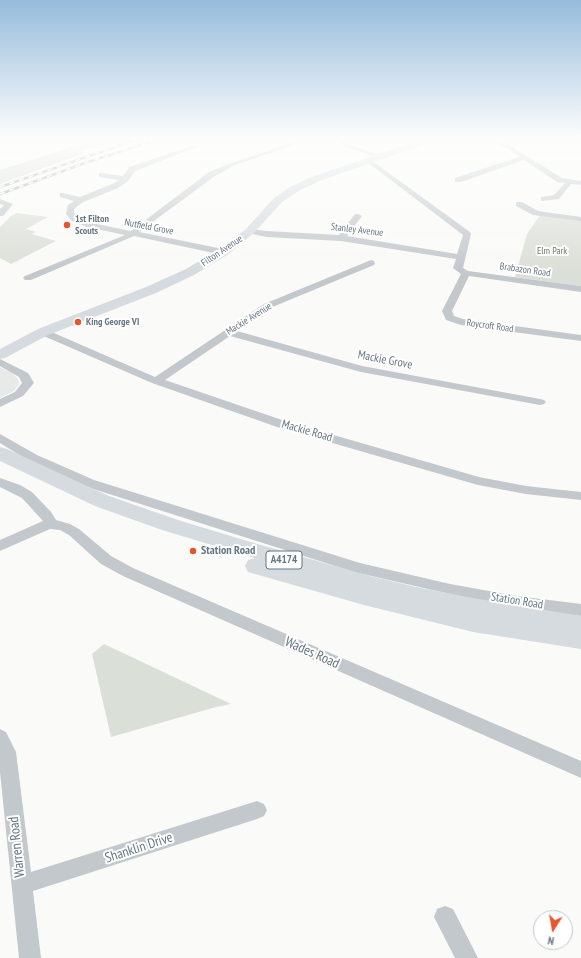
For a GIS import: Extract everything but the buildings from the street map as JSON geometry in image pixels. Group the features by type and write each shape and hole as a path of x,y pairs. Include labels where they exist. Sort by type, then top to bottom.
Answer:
{"main road":[{"name":"Station Road","path":"0,453 102,501 170,525 246,548 370,584 416,595 473,607 581,625"},
{"name":"A4174","path":"0,468 31,485 99,514 218,554 313,583 364,597 473,623 581,640"}],"street":[{"path":"61,195 80,200 120,183"},
{"path":"28,278 114,243 130,234 200,183"},
{"name":"Filton Avenue","path":"0,355 43,332 151,290 190,272 222,252 250,231 278,200 296,188 308,183"},
{"path":"404,183 468,234 458,268 466,272"},
{"path":"544,199 556,197 568,183"},
{"name":"Nutfield Grove","path":"80,200 70,209 70,214 75,219 90,225 222,252"},
{"path":"0,201 9,204 0,214"},
{"path":"534,206 522,206 536,213 581,219"},
{"path":"341,238 358,216"},
{"name":"Stanley Avenue","path":"250,231 267,234 341,238 460,257"},
{"name":"Mackie Avenue","path":"156,381 267,306 371,263"},
{"name":"Brabazon Road","path":"466,272 581,289"},
{"name":"Roycroft Road","path":"466,272 447,312 450,318 461,322 581,338"},
{"name":"Mackie Road","path":"43,332 156,381 281,424 478,481 526,490 581,496"},
{"name":"Mackie Grove","path":"228,332 361,369 540,402"},
{"path":"0,362 24,375 28,383 19,394 0,404"},
{"name":"Station Road","path":"0,438 33,458 90,483 359,568 510,601 581,610"},
{"path":"0,482 27,495 42,510 52,524 41,527 0,546"},
{"name":"Wades Road","path":"52,524 66,527 74,532 106,560 128,572 581,770"},
{"name":"Warren Road","path":"0,737 7,752 30,958"},
{"name":"Shanklin Drive","path":"21,885 257,810"},
{"path":"445,917 467,958"}],"shaded area":[{"path":"0,367 12,373 18,379 19,384 14,391 0,398"}],"green space":[{"path":"17,213 48,217 26,229 36,232 32,234 56,241 11,264 0,258 0,227 11,216"},
{"name":"Elm Park","path":"540,215 581,220 581,286 515,277 527,234"},
{"path":"104,644 231,704 111,737 92,654"}],"railway":[{"path":"0,187 12,183"},
{"path":"0,194 31,183"}],"place":[{"name":"1st Filton Scouts","path":"67,225"},
{"name":"King George VI","path":"78,322"},
{"name":"Station Road","path":"193,551"}]}
